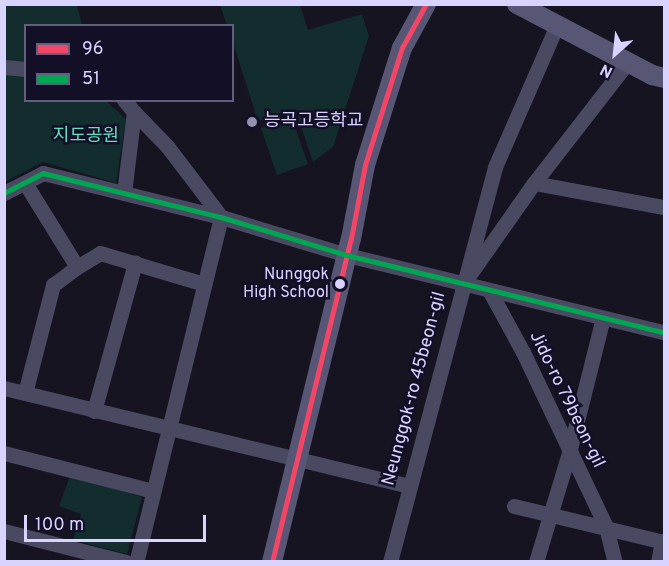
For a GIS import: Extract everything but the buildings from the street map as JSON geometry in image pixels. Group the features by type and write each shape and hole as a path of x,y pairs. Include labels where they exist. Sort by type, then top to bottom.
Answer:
{"main road":[{"path":"272,561 347,255 365,165 402,48 426,4"},
{"path":"517,4 628,62 664,78"}],"street":[{"name":"Neunggok-ro 45beon-gil","path":"390,561 495,167 557,25"},
{"path":"463,284 534,183 628,62"},
{"path":"4,67 24,69"},
{"path":"124,193 129,106"},
{"path":"129,106 167,146 221,217 136,561"},
{"name":"Jido-ro 79beon-gil","path":"4,193 44,173 221,217 347,255 664,332"},
{"path":"25,183 77,267"},
{"path":"534,183 664,207"},
{"path":"25,393 53,285 77,267 100,253 204,284"},
{"path":"94,411 135,263"},
{"name":"Jido-ro 79beon-gil","path":"489,290 523,352 606,528 615,561"},
{"path":"536,561 569,453 603,318"},
{"path":"4,388 298,461 409,486"},
{"path":"4,453 153,492"},
{"path":"514,506 663,542 658,561"},
{"path":"4,531 126,561"}],"green space":[{"name":"지도공원","path":"5,5 77,5 82,24 24,24 24,102 107,102 126,119 116,183 43,162 5,182"},
{"path":"220,5 300,5 308,30 362,14 369,36 333,147 313,162 295,109 258,121 234,46 234,24 227,24"},
{"path":"292,118 308,164 277,175 261,128"},
{"path":"70,476 142,497 127,554 73,540 81,514 59,506"}],"transit line":[{"name":"96","path":"272,562 351,239 365,165 402,48 426,4"},
{"name":"51","path":"4,193 43,173 221,217 347,255 664,332"}],"place":[{"name":"능곡고등학교","path":"252,122"},
{"name":"Nunggok High School","path":"340,284"}]}
